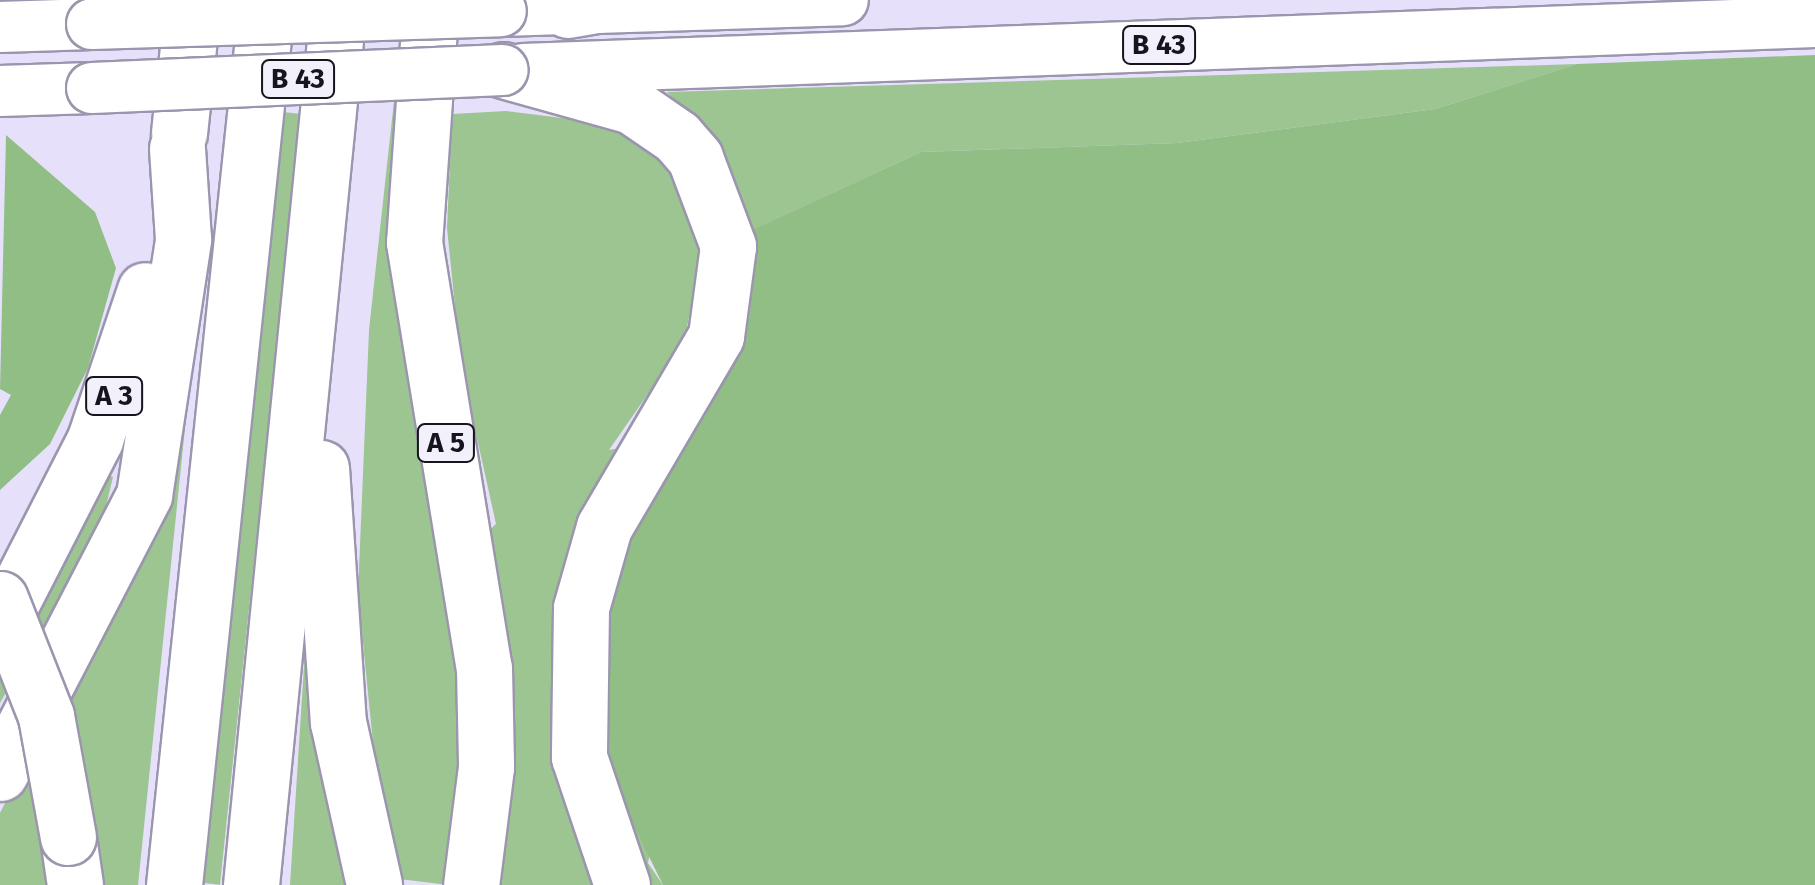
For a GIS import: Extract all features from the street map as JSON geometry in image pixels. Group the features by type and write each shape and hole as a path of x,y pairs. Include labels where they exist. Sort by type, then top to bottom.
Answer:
{"highway":[{"path":"0,773 144,495 182,238 178,148 193,0"},
{"path":"174,885 267,0"},
{"path":"252,885 339,0"},
{"name":"A 5","path":"430,0 414,242 484,668 486,767 471,885"},
{"name":"B 43","path":"568,10 626,0"},
{"name":"B 43","path":"0,28 843,0"},
{"name":"B 43","path":"0,91 1815,22"},
{"path":"503,70 632,106 677,137 695,158 728,246 716,336 604,527 581,608 578,757 622,885"},
{"name":"A 3","path":"0,626 116,392 178,148"},
{"path":"312,294 333,678 374,885"},
{"path":"0,599 46,716 72,861"}],"green space":[{"path":"405,0 468,720 449,885 399,879 374,753 358,593 369,330"},
{"path":"1815,55 1815,885 663,885 622,802 606,741 599,637 621,550 750,317 752,230 921,152 1177,143 1435,109 1577,64"},
{"path":"1577,64 1435,109 1177,143 921,152 753,230 750,317 648,863 663,885 638,885 593,762 724,350 694,122 667,92"},
{"path":"506,111 610,124 661,153 695,219 700,263 684,342 609,450 630,446 593,510 609,885 489,885 485,534 496,524 461,366 447,228 452,114"},
{"path":"285,112 301,114 220,885 204,883"},
{"path":"6,135 95,212 116,268 88,368 50,444 0,490 0,415 11,395 0,389"},
{"path":"198,302 138,885 94,885 59,692"},
{"path":"105,474 113,477 106,506 85,553 0,703 0,661"},
{"path":"306,635 314,735 347,885 290,885"},
{"path":"27,759 58,885 0,885 0,813"}]}
